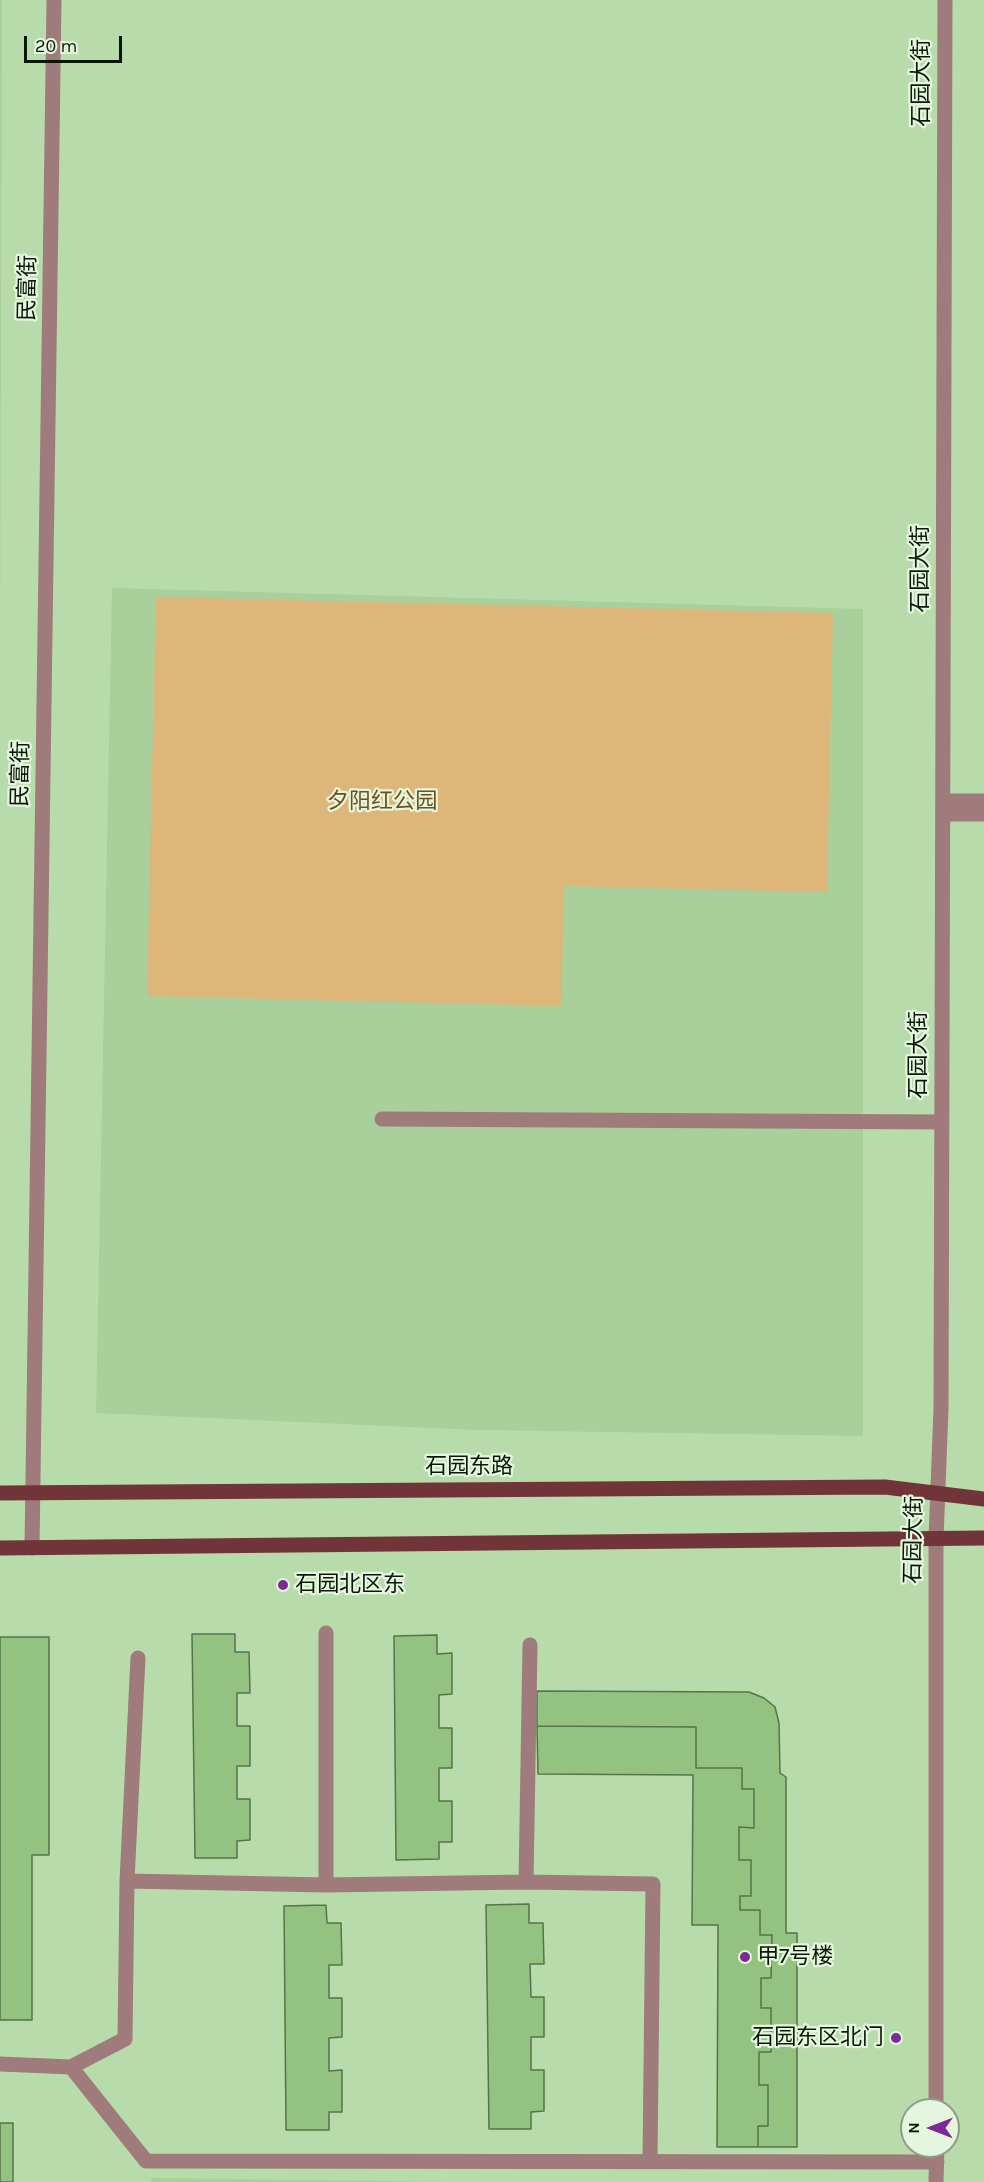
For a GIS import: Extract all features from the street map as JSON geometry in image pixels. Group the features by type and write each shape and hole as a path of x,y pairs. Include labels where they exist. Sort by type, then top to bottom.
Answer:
{"main road":[{"name":"石园东路","path":"0,1493 885,1486 984,1499"},
{"path":"0,1548 984,1538"}],"street":[{"name":"民富街","path":"32,1548 54,0"},
{"name":"石园大街","path":"936,2098 936,1539 941,1409 945,0"},
{"path":"943,808 984,801"},
{"path":"943,808 984,814"},
{"path":"382,1119 942,1122"},
{"path":"326,1633 326,1885"},
{"path":"526,1882 530,1645"},
{"path":"0,2064 71,2067 125,2039 127,1881 138,1658"},
{"path":"127,1881 326,1885 526,1882 653,1884 650,2160"},
{"path":"71,2067 146,2161 650,2160 900,2155"},
{"path":"936,2182 937,2158"}],"shaded area":[{"path":"0,0 2,0 0,671"},
{"path":"112,588 863,609 863,1436 476,1430 96,1413"},
{"path":"151,2178 455,2182 151,2182"}],"green space":[{"name":"夕阳红公园","path":"156,597 833,613 827,892 564,886 561,1006 147,996"}],"building":[{"path":"192,1634 235,1634 235,1652 249,1652 250,1693 237,1693 237,1726 250,1726 250,1766 237,1766 237,1799 250,1799 250,1840 237,1841 237,1858 195,1858"},
{"path":"437,1635 437,1654 452,1653 452,1694 439,1695 439,1728 452,1728 452,1768 439,1768 439,1801 452,1801 452,1842 439,1842 439,1859 396,1860 394,1636"},
{"path":"0,1637 49,1637 49,1855 32,1855 32,2020 0,2020"},
{"path":"537,1691 749,1692 764,1698 775,1707 779,1723 780,1773 786,1777 786,1933 797,1933 797,2147 758,2147 758,2126 768,2126 768,2085 759,2085 759,2052 771,2052 771,2008 761,2008 761,1978 771,1978 772,1935 760,1935 760,1910 740,1910 740,1896 751,1896 751,1860 739,1860 739,1827 754,1828 754,1789 742,1789 742,1768 696,1768 696,1727 537,1726"},
{"name":"甲7号楼","path":"537,1726 696,1727 696,1768 742,1768 742,1789 754,1789 754,1828 739,1827 739,1860 751,1860 751,1896 740,1896 740,1910 760,1910 760,1935 772,1935 771,1978 761,1978 761,2008 771,2008 771,2052 759,2052 759,2085 768,2085 768,2126 758,2126 758,2147 717,2147 718,1925 692,1925 693,1775 538,1774"},
{"path":"529,1904 529,1923 543,1923 544,1964 530,1964 531,1997 544,1997 544,2037 531,2037 531,2070 544,2070 544,2111 531,2112 531,2129 489,2129 486,1905"},
{"path":"326,1905 327,1923 341,1923 342,1965 329,1965 329,1998 342,1998 342,2037 329,2038 329,2071 342,2070 342,2112 329,2112 329,2130 286,2130 284,1906"},
{"path":"0,2123 13,2123 13,2182 0,2182"}],"place":[{"name":"石园北区东","path":"283,1585"},
{"name":"甲7号楼","path":"745,1957"},
{"name":"石园东区北门","path":"896,2038"}]}
